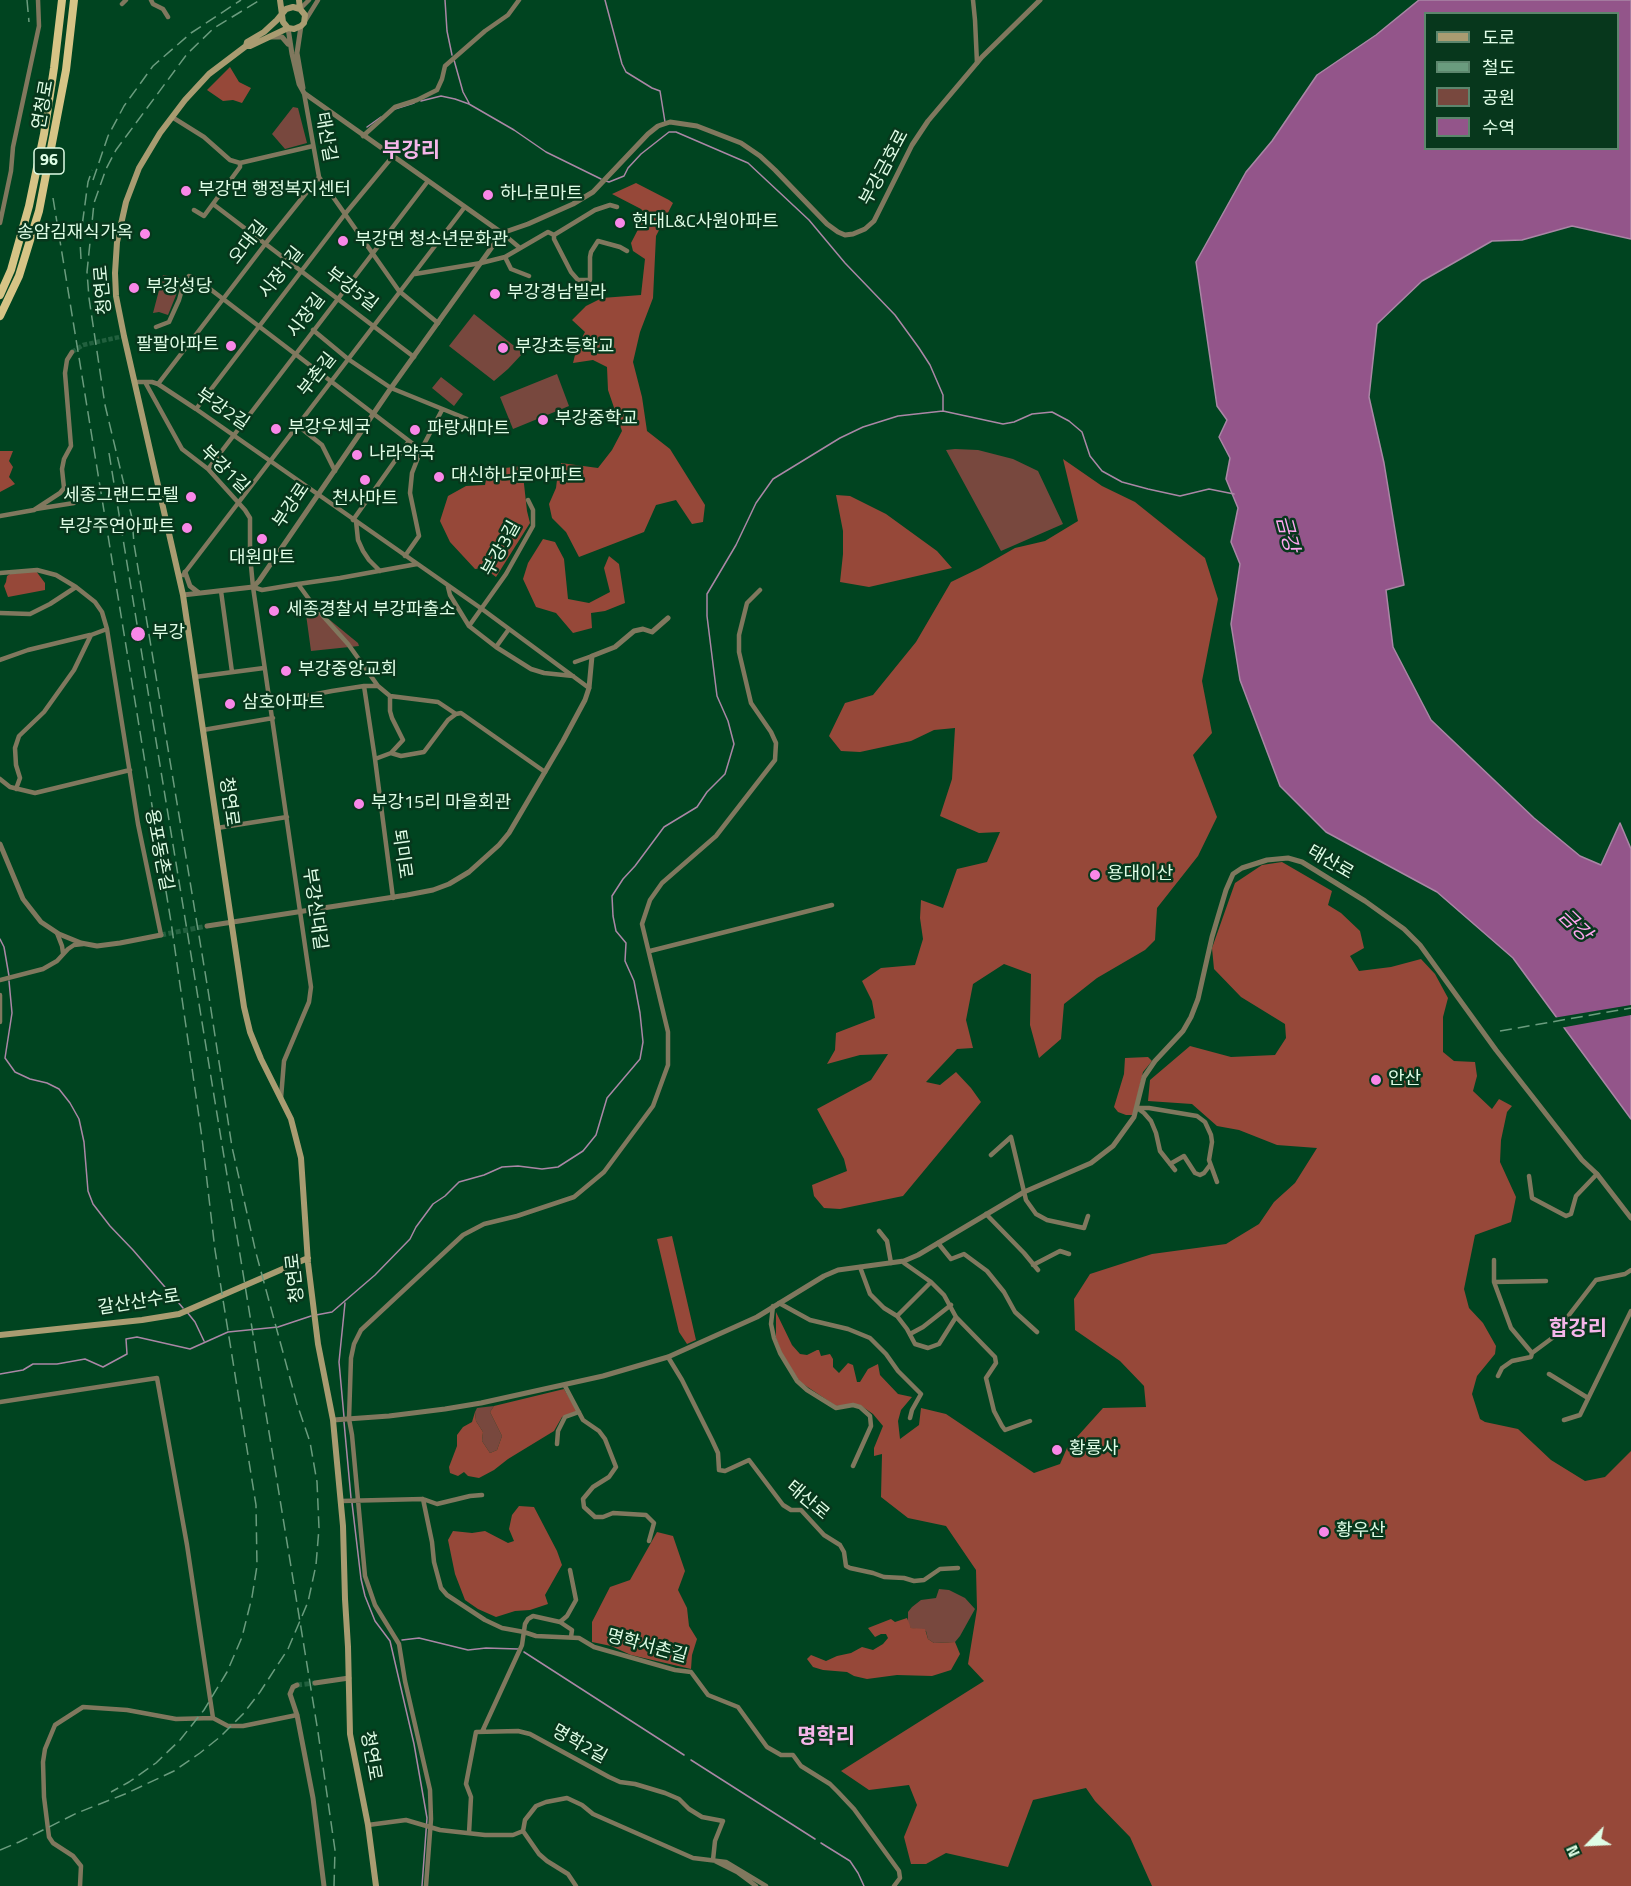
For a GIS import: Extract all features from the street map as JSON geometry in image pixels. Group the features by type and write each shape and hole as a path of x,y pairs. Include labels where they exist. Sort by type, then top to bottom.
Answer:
{"highway":[{"name":"연청로","path":"0,295 11,270 29,206 51,90 62,0"},
{"name":"연청로","path":"0,316 20,276 39,211 66,70 75,0"}],"main road":[{"path":"280,0 283,22 288,28"},
{"path":"246,46 288,28 294,29 303,25 304,15 300,9 299,0"},
{"path":"246,46 247,42 264,32 290,7 300,9"},
{"name":"청연로","path":"246,46 209,74 185,100 139,168 126,202 117,242 116,296 183,595 244,1007 250,1032 291,1119 301,1158 308,1260 318,1344 335,1419 344,1548 350,1734 368,1825 376,1886"},
{"name":"갈산산수로","path":"0,1335 142,1320 185,1312 308,1260"}],"street":[{"path":"0,223 8,187 13,147 39,26 38,0"},
{"path":"151,0 153,4 163,9 168,17"},
{"path":"300,9 309,0"},
{"path":"304,93 297,53 303,25 318,0"},
{"path":"363,136 395,107 437,90 445,66 485,31 505,18 519,0"},
{"path":"972,0 977,65"},
{"name":"부강금호로","path":"502,233 573,204 601,185 648,134 661,124 670,122 697,126 741,143 775,170 827,224 845,235 853,234 874,221 912,145 928,121 982,57 1037,2"},
{"path":"288,28 299,84 304,93 520,248"},
{"path":"267,38 282,37 292,54"},
{"name":"태산길","path":"304,93 319,177 399,291 438,323"},
{"path":"172,117 204,137 230,160 240,163 313,146"},
{"name":"시장1길","path":"195,409 345,214 393,156"},
{"path":"194,210 204,216 240,167 240,163"},
{"name":"오대길","path":"158,384 319,177"},
{"name":"시장길","path":"208,469 428,182"},
{"name":"부강5길","path":"213,204 414,357"},
{"path":"554,235 595,210 610,205 616,207"},
{"name":"부촌길","path":"180,580 464,208"},
{"path":"414,274 505,257 548,231 554,235 567,265 578,280 590,280 591,252 598,241 627,251"},
{"name":"부강로","path":"253,587 502,233"},
{"path":"505,257 511,269 528,276"},
{"path":"156,327 169,322 183,285 189,276 197,279 421,450"},
{"path":"313,330 348,359 391,388 472,422"},
{"path":"34,510 64,488 62,469 70,446 65,373 67,360 72,352"},
{"name":"부강2길","path":"134,382 158,384 318,495"},
{"name":"부강1길","path":"145,382 182,449 208,469 250,518 253,587"},
{"path":"405,556 418,536 410,485 412,473 442,410"},
{"path":"297,425 322,445 335,471"},
{"path":"380,571 363,551 354,520 409,441"},
{"path":"318,495 482,609 589,688"},
{"name":"부강3길","path":"469,626 506,574 532,526 534,515 528,500"},
{"path":"0,516 74,503"},
{"path":"183,595 253,587 262,590 417,564"},
{"name":"용포동촌길","path":"0,573 37,570 56,575 76,587 99,608 107,629 138,824 161,934"},
{"path":"185,572 190,586 200,593"},
{"path":"298,584 348,644 378,686 390,696 438,702 456,714"},
{"path":"448,586 450,595 469,626 496,647 531,669 550,674 573,676"},
{"path":"0,613 30,614 76,587"},
{"name":"부강신대길","path":"253,587 311,987 309,1002 284,1061 281,1098"},
{"path":"426,1886 430,1790 405,1681 399,1644 375,1605 364,1576 349,1419 351,1358 354,1344 361,1330 464,1235 484,1224 517,1216 574,1197 604,1172 653,1106 668,1065 668,1032 642,924 650,900 662,883 716,836 775,760 776,743 751,703 739,652 739,635 747,603 760,590"},
{"path":"221,591 232,672"},
{"path":"575,662 615,647 634,631 643,629 652,632 668,618"},
{"path":"0,660 28,650 107,629"},
{"path":"496,647 509,629"},
{"path":"16,789 20,778 16,765 15,748 19,736 44,712 74,670 91,635"},
{"path":"207,926 433,890 469,872 484,860 509,833 585,700 589,688 592,656"},
{"path":"195,677 264,668"},
{"path":"270,703 364,686 378,686"},
{"path":"364,686 375,759 391,753 403,740 392,718 390,696"},
{"path":"391,753 401,756 424,752 448,720 461,713 544,772"},
{"path":"203,730 273,718"},
{"name":"퇴미로","path":"375,759 393,898"},
{"path":"0,779 10,787 35,793 130,770"},
{"path":"217,828 287,817"},
{"path":"0,844 23,899 41,921 57,933 85,944 97,946 161,934"},
{"name":"태산로","path":"335,1419 445,1409 565,1386 668,1357 757,1317 824,1275 838,1270 904,1261 918,1255 1024,1192 1091,1163 1113,1146 1134,1117 1144,1077 1155,1061 1183,1031 1191,1017 1198,999 1212,937 1233,874 1242,868 1267,860 1288,858 1302,862 1345,888 1404,929 1420,945 1496,1050 1631,1218"},
{"path":"650,951 832,905"},
{"path":"57,933 63,954"},
{"path":"0,980 43,969 57,961 74,945 85,944"},
{"path":"0,995 0,1022"},
{"path":"1137,1108 1150,1121 1156,1133 1160,1151 1175,1170"},
{"path":"1137,1108 1197,1116 1205,1122 1212,1142 1209,1160 1217,1182"},
{"path":"992,1155 1011,1137 1024,1192 1036,1214 1047,1220 1084,1228 1088,1216"},
{"path":"1170,1164 1184,1156 1195,1173 1200,1175 1210,1165"},
{"path":"1529,1176 1532,1198 1566,1216 1571,1214 1576,1197 1597,1174"},
{"path":"986,1214 1038,1270"},
{"path":"879,1231 887,1241 891,1263"},
{"path":"938,1243 951,1259 964,1254 987,1271 1004,1292 1015,1312 1037,1332"},
{"path":"1033,1265 1060,1251 1069,1254"},
{"path":"1494,1260 1494,1282 1511,1328 1532,1353"},
{"path":"904,1261 944,1295 956,1317 995,1357 996,1363 986,1378 994,1411 1005,1430 1030,1421"},
{"path":"860,1267 873,1298 897,1316 915,1344 928,1348 939,1344 956,1317"},
{"path":"1498,1376 1502,1368 1512,1361 1531,1357 1532,1353 1559,1333 1569,1315 1596,1280 1625,1274 1631,1270"},
{"path":"1494,1282 1546,1281"},
{"path":"897,1316 931,1282"},
{"path":"853,1466 872,1426 870,1416 860,1407 853,1405 836,1408 797,1381 774,1338 771,1324 776,1305 810,1320 848,1329 870,1338 921,1394 910,1418"},
{"path":"910,1334 951,1305"},
{"path":"1564,1420 1580,1414 1631,1311"},
{"name":"태산로","path":"668,1357 718,1453 719,1470 725,1471 749,1460 783,1505 791,1510 801,1510 824,1535 840,1545 844,1552 846,1566 884,1577 914,1581 924,1580 940,1569 958,1568"},
{"path":"1550,1374 1588,1398"},
{"path":"0,1402 157,1378 187,1545 213,1718"},
{"path":"565,1386 583,1420 606,1439 616,1467 609,1477 593,1487 583,1499 584,1507 595,1517 613,1513 646,1515 654,1523 650,1541"},
{"path":"557,1444 558,1431 565,1417 579,1412"},
{"path":"340,1501 423,1499 437,1504 482,1495"},
{"name":"명학서촌길","path":"423,1499 434,1562 441,1588 447,1595 485,1620 502,1628 536,1636 579,1638 594,1647 675,1670 691,1672 708,1695 738,1707 767,1747 781,1755 793,1755 801,1766 830,1784 838,1792 854,1809 899,1871 900,1878 894,1886"},
{"path":"469,1833 471,1797 466,1784 476,1732 482,1732 522,1645 528,1619 533,1616 560,1622 567,1616 576,1600 570,1570"},
{"name":"명학서촌길","path":"560,1622 572,1630 572,1637"},
{"path":"315,1683 349,1678"},
{"path":"297,1686 293,1687 290,1694 297,1715 318,1830 324,1886"},
{"path":"80,1886 81,1866 73,1856 53,1843 49,1837 43,1762 45,1749 55,1725 83,1707 127,1710 176,1719 213,1718 228,1726 243,1726 297,1715"},
{"name":"명학2길","path":"482,1732 497,1733 505,1730 530,1734 620,1782 665,1793 680,1800 702,1817 723,1821 715,1841 713,1860"},
{"path":"522,1831 525,1820 536,1806 567,1798 582,1805 593,1814 693,1858 726,1862 766,1886"},
{"path":"368,1825 406,1820 450,1832 498,1836 513,1835 522,1831"},
{"path":"522,1831 539,1854 547,1862 568,1874 576,1886"},
{"path":"713,1860 737,1872 756,1886"}],"green space":[{"path":"293,107 298,108 307,143 285,149 272,134"},
{"path":"163,275 179,278 181,283 168,315 153,313"},
{"path":"474,314 523,353 494,381 449,346"},
{"path":"557,374 569,406 513,429 500,397"},
{"path":"441,377 463,394 454,406 432,388"},
{"path":"946,450 978,450 1013,459 1038,471 1063,524 1001,551"},
{"path":"309,603 359,646 311,651 305,607"},
{"path":"494,1406 490,1412 502,1436 497,1450 490,1453 482,1441 483,1432 476,1421 475,1412 477,1408"},
{"path":"939,1589 949,1590 965,1598 975,1609 955,1642 934,1643 928,1639 926,1631 911,1628 908,1623 908,1612 912,1607 921,1600 936,1598"}],"shaded area":[{"path":"230,67 239,82 251,88 242,103 233,100 223,101 207,90"},
{"path":"636,183 673,203 656,236 653,298 640,332 633,362 642,397 647,431 670,449 705,505 703,522 692,524 676,500 656,505 644,532 579,557 566,532 552,518 549,504 556,488 561,463 598,468 612,450 622,431 608,390 607,367 593,360 573,363 577,347 585,332 572,320 586,306 602,298 641,295 645,259 633,251 631,243 646,214 612,194"},
{"path":"0,451 13,451 9,461 13,467 9,477 15,484 0,492"},
{"path":"1063,459 1102,486 1135,502 1205,558 1218,599 1202,681 1212,733 1193,755 1217,817 1198,856 1157,908 1155,940 1145,950 1097,978 1064,1004 1061,1039 1039,1058 1030,1025 1031,974 1004,964 973,984 966,1020 973,1048 957,1049 926,1082 940,1085 956,1072 981,1102 903,1196 840,1209 824,1208 814,1196 812,1185 847,1171 844,1159 817,1109 871,1080 888,1054 860,1055 827,1064 835,1050 836,1033 875,1018 872,1001 862,981 881,968 915,965 923,939 920,918 921,900 943,908 957,869 987,862 1000,832 979,833 940,816 952,779 955,728 934,730 911,741 860,752 841,751 829,736 845,703 873,695 916,642 951,582 1015,548 1045,541 1078,521"},
{"path":"522,466 530,523 496,577 484,568 475,569 450,542 440,521 448,496 466,486 485,485 488,470"},
{"path":"836,495 850,496 886,514 937,551 952,568 869,587 840,582 843,531"},
{"path":"543,539 555,542 564,559 568,599 589,603 610,592 604,568 609,556 619,564 625,603 605,611 591,613 592,628 573,633 556,613 536,607 523,579 528,563"},
{"path":"36,571 45,583 45,590 8,597 4,586 7,576"},
{"path":"1282,862 1332,891 1328,905 1341,913 1360,931 1364,948 1350,956 1359,971 1391,967 1421,959 1435,974 1448,998 1443,1017 1443,1052 1454,1061 1475,1062 1477,1076 1473,1091 1492,1109 1499,1099 1512,1106 1507,1112 1501,1140 1500,1162 1516,1197 1511,1222 1475,1235 1464,1289 1469,1308 1483,1323 1496,1346 1495,1354 1477,1376 1472,1394 1480,1419 1518,1429 1551,1460 1585,1481 1605,1477 1631,1451 1631,1886 1152,1886 1130,1837 1095,1801 1086,1788 1033,1800 1008,1867 946,1853 926,1864 911,1864 904,1837 917,1805 909,1785 869,1790 841,1771 984,1681 968,1664 977,1609 976,1570 946,1526 908,1518 881,1497 882,1454 874,1456 874,1448 883,1426 873,1414 860,1405 836,1406 800,1382 782,1354 776,1338 776,1312 792,1345 800,1354 807,1355 819,1350 821,1356 830,1354 833,1367 839,1373 848,1363 853,1365 857,1382 860,1382 868,1369 878,1364 880,1375 898,1394 912,1397 901,1410 898,1421 900,1439 919,1425 921,1408 946,1414 1034,1473 1060,1464 1067,1448 1103,1408 1146,1407 1144,1386 1120,1361 1075,1330 1074,1299 1090,1274 1152,1254 1226,1244 1259,1224 1274,1202 1295,1183 1317,1148 1277,1145 1239,1130 1217,1126 1192,1104 1148,1101 1150,1080 1190,1046 1231,1057 1275,1055 1286,1038 1285,1024 1241,997 1214,969 1212,948 1235,883 1262,865"},
{"path":"1148,1057 1152,1061 1143,1072 1133,1115 1118,1112 1114,1107 1124,1074 1125,1058"},
{"path":"672,1236 696,1340 687,1344 679,1332 657,1239"},
{"path":"564,1389 577,1411 562,1417 554,1431 479,1478 468,1476 464,1472 458,1476 450,1473 449,1467 457,1446 457,1435 463,1427 472,1422 475,1412 476,1421 483,1432 482,1441 490,1453 497,1450 502,1436 490,1412 494,1406"},
{"path":"519,1506 534,1507 562,1565 545,1595 548,1604 496,1617 465,1600 455,1574 448,1540 453,1531 472,1533 485,1531 508,1543 514,1541 509,1529 512,1515"},
{"path":"657,1532 673,1536 685,1571 678,1590 687,1608 689,1626 697,1639 691,1669 631,1655 611,1646 592,1642 592,1622 610,1587 630,1580"},
{"path":"907,1618 911,1628 925,1629 928,1639 934,1643 955,1642 960,1654 951,1670 932,1676 897,1675 867,1679 847,1672 813,1667 807,1659 811,1655 826,1661 862,1647 873,1650 888,1638 886,1634 875,1637 868,1628 891,1619 895,1622"}],"water":[{"name":"금강","path":"1419,0 1631,0 1631,239 1572,226 1522,240 1492,241 1422,281 1377,324 1369,397 1384,463 1404,585 1386,590 1393,647 1431,720 1534,818 1580,856 1601,865 1620,823 1631,849 1631,1119 1513,958 1437,892 1326,832 1280,786 1240,680 1231,624 1240,564 1231,542 1238,508 1226,479 1230,458 1219,437 1227,420 1217,406 1196,262 1246,172 1272,141 1317,75 1376,35"}],"pier":[{"path":"1631,1005 1631,1015 1560,1028 1553,1018"}],"waterway":[{"path":"445,0 447,31 452,55"},
{"path":"605,0 622,64 626,72 660,91 665,122"},
{"path":"454,60 463,92 469,103"},
{"path":"421,101 441,96 469,104 546,152 601,179"},
{"path":"395,109 414,103"},
{"path":"367,127 381,117"},
{"path":"606,181 624,176 641,154 669,132 676,132 748,163 809,220 845,263 895,315 930,365 943,395 943,411"},
{"path":"316,1315 332,1312 375,1275 410,1239 433,1204 459,1182 502,1167 542,1169 558,1167 583,1151 596,1135 607,1098 640,1059 643,1042 640,1013 634,981 625,961 626,943 616,931 612,896 664,827 697,807 707,792 725,774 734,744 728,721 717,696 707,616 707,594 736,545 756,503 773,479 840,438 863,427 898,416 943,411 1003,424 1032,414 1052,412 1069,421 1082,432 1090,456 1102,471 1122,482 1180,496 1209,489 1234,494"},
{"path":"0,939 4,947 9,976"},
{"path":"9,981 12,1013 5,1058 15,1072 59,1089 70,1103 79,1119 84,1142 88,1191 93,1204 183,1308"},
{"path":"344,1417 339,1362 345,1303"},
{"path":"187,1312 195,1322 204,1341"},
{"path":"0,1374 23,1370 33,1364 57,1364 85,1359 103,1367 127,1354 126,1339 137,1337 190,1349 228,1332 278,1327 311,1316"},
{"path":"344,1422 351,1498"},
{"path":"352,1503 365,1596 375,1621 390,1641 414,1744 427,1818 422,1886"},
{"path":"402,1640 419,1638 468,1650 518,1649"},
{"path":"524,1652 684,1755"},
{"path":"691,1760 815,1839"},
{"path":"821,1843 850,1861 864,1886"}],"tunnel":[{"path":"72,352 83,345 124,336"},
{"path":"161,935 207,926"},
{"path":"297,1685 315,1683"}],"railway":[{"path":"27,0 29,22"},
{"path":"93,180 108,136 124,106 153,66 191,33 241,0"},
{"path":"0,1850 77,1813 174,1771 220,1737 243,1714 288,1649 308,1602 316,1565 319,1528 317,1482 310,1442 297,1404 256,1253 232,1147 134,544 132,518 105,405 87,272 94,203 106,169 116,150 187,54 214,28 260,0"},
{"path":"81,259 80,241 88,182 92,170"},
{"path":"53,198 171,922 202,1138 215,1250 256,1505 257,1566 252,1597 242,1637 227,1672 204,1710 180,1740 156,1763 111,1792"},
{"path":"109,453 318,1732 335,1850 334,1886"},
{"path":"1500,1031 1631,1008"}],"place":[{"name":"부강면 행정복지센터","path":"186,191"},
{"name":"하나로마트","path":"488,195"},
{"name":"현대L&C사원아파트","path":"620,223"},
{"name":"송암김재식가옥","path":"145,234"},
{"name":"부강면 청소년문화관","path":"343,241"},
{"name":"부강성당","path":"134,288"},
{"name":"부강경남빌라","path":"495,294"},
{"name":"팔팔아파트","path":"231,346"},
{"name":"부강초등학교","path":"503,348"},
{"name":"부강중학교","path":"543,420"},
{"name":"부강우체국","path":"276,429"},
{"name":"파랑새마트","path":"415,430"},
{"name":"나라약국","path":"357,455"},
{"name":"대신하나로아파트","path":"439,477"},
{"name":"천사마트","path":"365,480"},
{"name":"세종그랜드모텔","path":"191,497"},
{"name":"부강주연아파트","path":"187,528"},
{"name":"대원마트","path":"262,539"},
{"name":"세종경찰서 부강파출소","path":"274,611"},
{"name":"부강","path":"138,634"},
{"name":"부강중앙교회","path":"286,671"},
{"name":"삼호아파트","path":"230,704"},
{"name":"부강15리 마을회관","path":"359,804"},
{"name":"용대이산","path":"1095,875"},
{"name":"안산","path":"1376,1080"},
{"name":"황룡사","path":"1057,1450"},
{"name":"황우산","path":"1324,1532"}],"district":[{"name":"부강리","path":"411,152"},
{"name":"합강리","path":"1578,1330"},
{"name":"명학리","path":"826,1738"}]}
